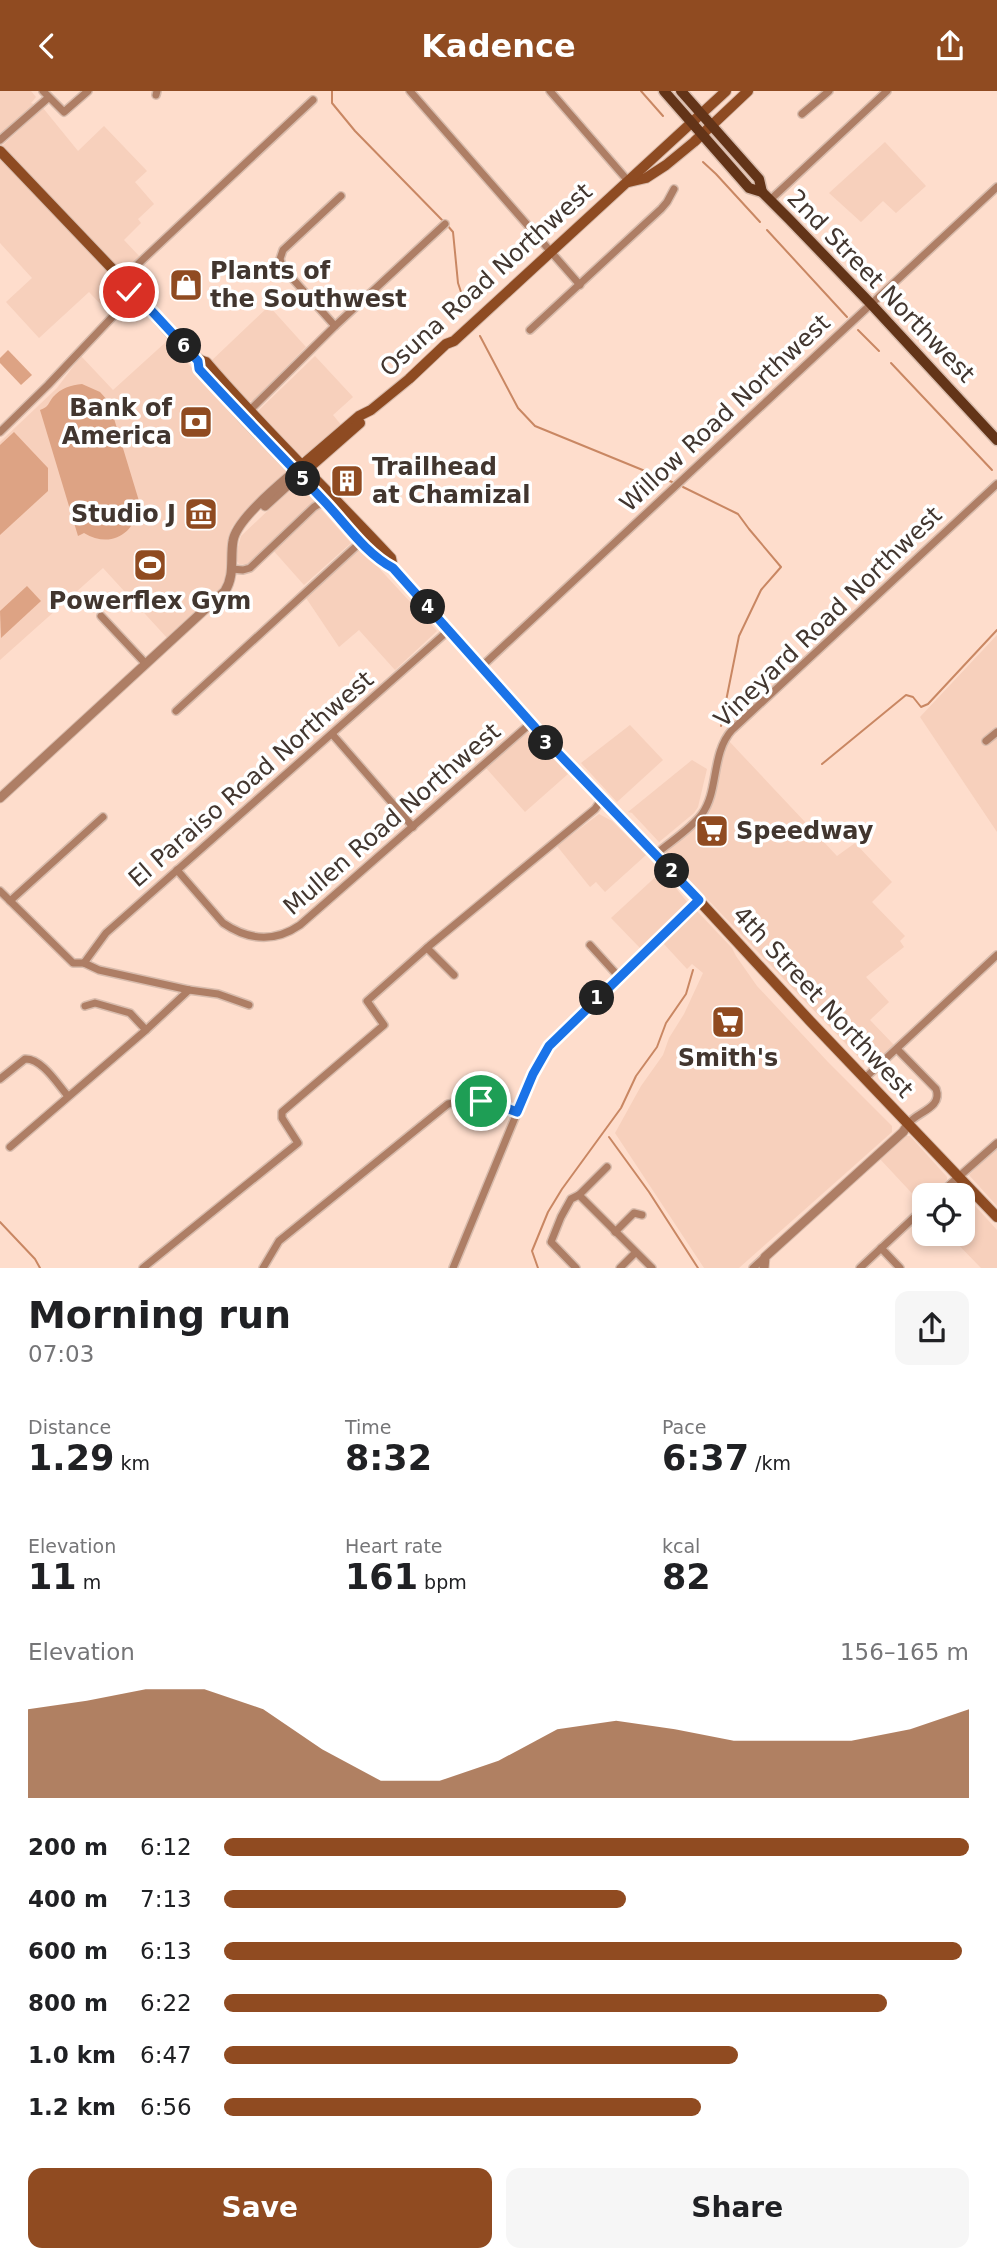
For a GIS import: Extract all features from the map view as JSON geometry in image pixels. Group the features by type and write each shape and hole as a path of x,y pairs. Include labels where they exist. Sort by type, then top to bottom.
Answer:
{"main road":[{"name":"2nd Street Northwest","path":"664,91 749,188 766,196 997,440"},
{"name":"2nd Street Northwest","path":"681,91 760,179 766,196"},
{"name":"Osuna Road Northwest","path":"302,470 349,435 371,409 430,361 449,350 454,341 726,91"},
{"name":"Osuna Road Northwest","path":"629,182 646,178 666,165 748,91"},
{"path":"0,151 122,279 123,286 129,292 135,293 198,361 206,362 246,414 354,519 365,538"},
{"path":"302,470 327,504 391,558 393,568 531,723"},
{"name":"4th Street Northwest","path":"531,723 542,735 544,742 558,753 656,854 997,1217"}],"street":[{"path":"43,91 64,112 88,91"},
{"path":"410,91 580,285"},
{"path":"550,91 629,182"},
{"path":"802,114 829,91"},
{"path":"766,196 887,91"},
{"path":"0,140 48,98"},
{"path":"122,279 313,100"},
{"name":"Willow Road Northwest","path":"480,668 997,187"},
{"path":"530,330 661,209 674,189"},
{"path":"335,326 283,268 280,259 283,250 341,196"},
{"path":"246,414 335,326 445,224"},
{"path":"0,432 135,293"},
{"name":"Osuna Road Northwest","path":"232,569 234,537 253,510 302,470"},
{"name":"Vineyard Road Northwest","path":"656,854 703,813 722,744 732,730 997,484"},
{"path":"0,797 225,591 232,569 250,568 317,505 327,504"},
{"path":"176,711 365,538"},
{"path":"102,616 146,664"},
{"name":"El Paraiso Road Northwest","path":"84,963 106,933 449,631"},
{"name":"Mullen Road Northwest","path":"177,870 223,923 240,933 251,937 276,937 288,933 531,723"},
{"path":"986,741 997,732"},
{"path":"332,734 413,827"},
{"path":"143,1268 298,1143 282,1118 282,1112 384,1024 367,1001 595,809 602,799"},
{"path":"10,901 103,817"},
{"path":"0,891 73,963 84,963 99,970 218,994 249,1005"},
{"path":"453,1268 533,1074 549,1046 699,900"},
{"path":"590,945 619,977"},
{"path":"427,948 454,975"},
{"path":"866,1078 997,955"},
{"path":"10,1147 189,990"},
{"path":"85,1006 95,1003 130,1013 146,1030"},
{"path":"753,1268 903,1132 914,1117 924,1113 936,1101 939,1095 936,1089 897,1049"},
{"path":"0,1079 30,1058 38,1063 68,1096"},
{"path":"263,1268 279,1241 448,1104 465,1100 481,1101 517,1112"},
{"path":"952,1183 997,1143"},
{"path":"576,1268 551,1242 571,1199 607,1167"},
{"path":"582,1192 615,1232 652,1268"},
{"path":"615,1232 634,1213 642,1215"},
{"path":"860,1268 912,1219"},
{"path":"881,1248 900,1268"},
{"path":"620,1268 635,1253"},
{"path":"764,1268 765,1257"}],"shaded area":[{"path":"0,91 31,91 36,97 31,103 34,104 0,137"},
{"path":"43,108 78,151 104,126 147,171 135,182 154,204 138,219 141,223 124,240 140,257 125,272 2,146"},
{"path":"885,142 926,186 896,213 883,201 861,222 829,193"},
{"path":"0,158 120,283 126,296 110,314 89,292 39,338 6,302 32,278 0,243"},
{"path":"269,306 306,347 254,400 248,402 209,363"},
{"path":"167,341 288,472 232,527 228,538 226,579 222,589 168,639 103,568 0,660 0,442 57,388 81,356 113,390"},
{"path":"8,350 32,375 21,385 0,363 0,358"},
{"path":"315,356 353,397 333,415 342,426 307,455 302,456 298,455 258,411"},
{"path":"82,384 100,392 109,402 139,501 129,529 113,539 94,538 84,533 78,536 40,410 47,406 59,391"},
{"path":"14,432 48,468 48,491 0,535 0,445"},
{"path":"297,483 302,483 319,501 303,511 251,563 239,564 236,554 241,536"},
{"path":"319,507 351,543 304,585 272,549"},
{"path":"359,550 363,551 437,631 395,670 359,630 339,647 306,598"},
{"path":"27,586 41,601 1,638 0,611"},
{"path":"997,635 997,832 920,717"},
{"path":"630,725 663,760 617,802 581,763"},
{"path":"529,733 568,774 525,812 486,768 523,734"},
{"path":"728,740 837,856 855,843 892,882 872,902 905,936 900,941 904,947 866,977 889,1002 870,1020 895,1046 870,1069 666,856 667,849 709,810"},
{"path":"692,760 707,769 698,807 659,842 628,812"},
{"path":"599,814 612,821 646,855 605,892 596,882 590,887 557,846"},
{"path":"662,871 688,903 640,948 611,918"},
{"path":"696,910 732,948 757,986 892,1126 892,1132 739,1268 704,1268 615,1133 641,1086 663,1055 703,973 692,964 687,969 662,942"},
{"path":"906,1136 910,1136 947,1180 944,1183 912,1183 912,1193 880,1159"},
{"path":"997,1150 997,1206 969,1175"},
{"path":"975,1206 997,1230 997,1268 981,1268 960,1246 975,1246"}],"waterway":[{"path":"332,91 332,103 355,131 443,221"},
{"path":"641,91 663,116"},
{"path":"703,162 760,222"},
{"path":"447,225 453,232 458,283 467,310"},
{"path":"767,230 847,317"},
{"path":"858,330 879,351"},
{"path":"480,336 518,408 535,426 672,482"},
{"path":"891,363 992,470"},
{"path":"683,487 738,514 781,567 761,590 739,636 721,726"},
{"path":"822,764 906,695 913,697 921,707 928,704 997,630"},
{"path":"538,1268 532,1251 548,1212 621,1108 636,1076 657,1047 666,1023 686,994 693,970"},
{"path":"609,1137 649,1192 698,1268"},
{"path":"0,1222 35,1259 40,1268"}],"place":[{"name":"Plants of the Southwest","path":"186,285"},
{"name":"Bank of America","path":"196,422"},
{"name":"Trailhead at Chamizal","path":"347,481"},
{"name":"Studio J","path":"201,514"},
{"name":"Powerflex Gym","path":"150,565"},
{"name":"Speedway","path":"712,831"},
{"name":"Smith's","path":"728,1022"}],"route":[{"path":"129,292 135,293 198,361 199,369 242,417 383,563 393,568 542,735 544,742 558,753 699,900 549,1046 533,1074 517,1112 481,1101"}]}
